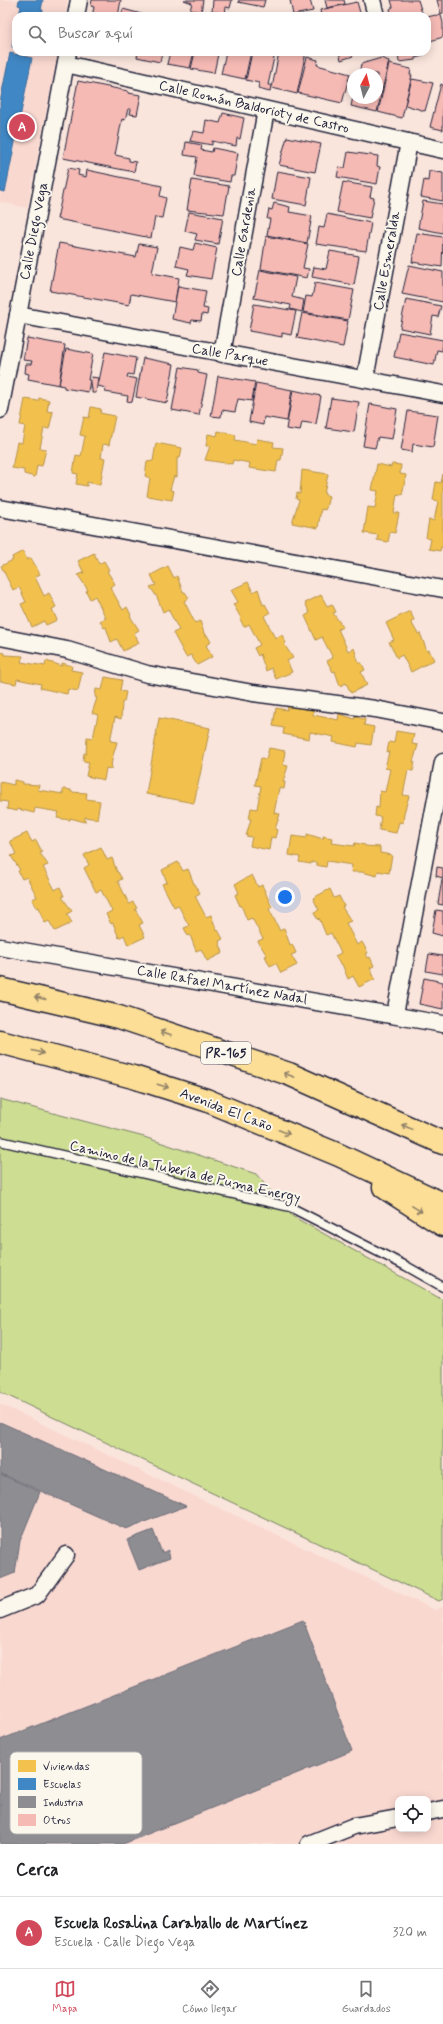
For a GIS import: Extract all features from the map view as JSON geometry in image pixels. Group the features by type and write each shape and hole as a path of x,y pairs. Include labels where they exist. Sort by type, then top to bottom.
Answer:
{"highway":[{"name":"PR-165","path":"0,989 119,1017 289,1074 443,1143"},
{"name":"Avenida El Caño","path":"0,1042 132,1077 206,1100 339,1155 443,1204"},
{"path":"339,1155 402,1201 443,1225"}],"street":[{"path":"77,12 79,0"},
{"path":"372,0 375,12"},
{"name":"Calle Román Baldorioty de Castro","path":"67,58 266,110 443,150"},
{"name":"Calle Diego Vega","path":"0,410 67,58"},
{"name":"Calle Gardenia","path":"222,354 266,110"},
{"name":"Calle Esmeralda","path":"365,379 409,142"},
{"name":"Calle Parque","path":"18,315 443,394"},
{"path":"0,508 443,589"},
{"path":"0,637 67,650 147,674 253,693 375,709 443,722"},
{"path":"395,1014 443,762"},
{"name":"Calle Rafael Martínez Nadal","path":"0,947 395,1014 443,1024"},
{"path":"0,1610 36,1595 66,1555"},
{"path":"431,1811 443,1809"},
{"path":"309,1844 354,1826 395,1819"}],"lane":[{"name":"Camino de la Tubería de Puma Energy","path":"0,1141 290,1207 406,1266 443,1287"}],"shaded area":[{"path":"0,0 68,0 66,12 12,12 12,56 57,56 27,208 0,202"},
{"path":"0,1404 435,1610 443,1607 443,1844 0,1844"}],"green space":[{"path":"0,1099 144,1137 256,1174 292,1216 443,1300 443,1599 439,1601 0,1392"}],"building: Viviendas":[{"path":"39,398 49,400 47,411 53,412 49,429 44,428 40,448 46,449 42,466 37,465 35,477 24,474 24,470 12,468 17,442 22,443 25,426 20,425 25,399 38,401"},
{"path":"91,407 101,409 100,413 115,416 109,445 103,444 101,458 105,458 100,485 87,482 87,486 76,484 78,474 73,473 76,455 81,456 85,436 80,435 84,417 89,418"},
{"path":"218,431 236,435 235,440 256,444 257,439 274,442 273,447 283,448 281,460 278,460 276,472 249,468 250,463 233,460 232,464 205,460 210,446 206,446 208,434 217,436"},
{"path":"156,443 182,448 180,458 177,458 177,477 174,476 170,490 174,491 172,500 147,496 150,478 145,476 147,462 153,461"},
{"path":"377,464 391,467 392,464 401,465 400,474 406,475 402,495 397,494 394,513 399,513 395,533 390,532 388,542 377,540 378,535 364,533 368,507 375,508 378,491 372,490"},
{"path":"302,470 328,474 324,494 329,496 325,510 321,509 318,528 292,523 299,500 296,499 297,493 300,494"},
{"path":"443,474 443,548 441,547 440,551 429,549 431,539 426,538 429,519 434,521 438,501 433,500 436,482 441,483"},
{"path":"23,551 27,560 31,558 40,574 35,577 44,596 49,593 56,607 52,609 57,620 46,625 44,621 32,627 21,604 26,602 19,587 13,590 1,566 13,560 12,557"},
{"path":"94,553 99,564 104,561 109,570 107,571 115,584 110,587 123,610 127,607 131,615 130,616 139,630 134,633 139,643 123,651 117,639 111,642 106,627 104,628 100,621 106,618 95,596 90,599 86,591 88,590 78,575 84,573 78,561"},
{"path":"168,566 174,578 177,576 183,592 185,592 189,598 184,601 195,623 200,621 205,636 207,635 211,642 206,645 212,657 197,665 191,655 186,657 173,633 179,630 168,609 163,612 157,597 150,587 156,585 151,575"},
{"path":"248,582 253,592 258,589 263,605 265,604 270,613 264,616 275,638 282,635 286,643 284,644 293,658 287,661 292,672 276,679 271,668 266,671 260,654 258,656 254,648 260,645 249,624 244,627 233,604 238,602 231,590"},
{"path":"321,595 327,606 332,604 336,612 333,613 343,627 338,629 348,651 354,648 359,664 361,662 365,670 361,672 367,685 351,693 346,683 340,686 335,671 333,672 327,661 333,658 322,637 316,640 305,616 310,613 305,603"},
{"path":"410,611 414,620 411,622 418,634 420,633 427,651 429,650 434,660 411,672 402,655 397,658 389,642 394,640 386,623"},
{"path":"0,652 5,653 5,655 23,656 21,662 45,666 46,661 62,666 62,663 72,666 71,670 82,672 78,691 68,689 67,694 40,688 41,684 17,679 16,684 0,681"},
{"path":"105,677 122,680 120,691 126,692 124,702 122,702 121,719 115,717 110,741 117,742 111,769 106,768 104,780 86,776 89,762 83,761 84,753 86,754 87,737 93,738 98,715 92,713 97,698 95,697 96,689 102,690"},
{"path":"288,705 314,710 313,715 338,720 339,714 355,719 355,717 365,719 364,725 374,727 371,745 358,743 357,747 333,742 334,737 310,732 309,739 283,734 284,728 273,726 276,708 287,710"},
{"path":"159,718 210,728 194,803 146,794"},
{"path":"396,731 414,734 412,744 418,745 413,762 415,762 413,771 408,770 403,795 409,796 403,823 399,822 396,833 379,830 381,817 375,816 376,807 379,808 380,791 385,792 390,769 385,768 389,752 387,752 389,742 394,743"},
{"path":"269,748 285,751 283,765 288,766 283,782 285,782 284,789 279,788 274,813 280,814 275,829 277,830 275,838 271,837 269,850 250,846 252,837 246,836 251,819 249,819 251,808 257,809 261,786 255,785 261,758 266,759"},
{"path":"14,780 23,782 23,784 39,785 38,790 63,794 63,789 71,790 71,792 87,793 86,799 100,801 97,819 85,817 85,822 70,818 70,820 57,818 59,812 35,808 34,813 18,809 17,811 7,809 8,802 0,801 0,782 14,785"},
{"path":"27,833 32,842 36,840 42,852 40,853 48,865 43,867 55,890 60,887 64,896 62,897 72,911 67,914 72,923 55,931 49,921 45,923 39,907 37,908 32,899 37,897 27,877 22,879 18,871 20,870 11,856 16,854 10,841"},
{"path":"307,834 323,839 323,836 332,838 331,843 354,846 355,843 365,846 380,847 380,853 392,855 389,873 378,871 377,876 362,872 351,872 352,865 327,861 326,867 316,865 317,863 311,862 311,864 299,862 300,857 289,855 292,836 307,838"},
{"path":"101,847 107,860 112,858 117,872 122,879 118,881 129,904 133,902 137,908 135,909 143,923 139,925 145,937 128,945 124,935 119,938 113,923 111,924 106,914 112,911 101,890 96,892 84,868 89,865 84,855"},
{"path":"178,862 183,871 188,869 194,884 200,893 195,896 206,917 211,915 217,931 218,930 223,939 219,941 223,953 207,961 201,949 196,951 190,935 188,936 184,928 189,926 178,905 174,907 162,884 167,882 162,870"},
{"path":"252,875 258,887 262,885 272,907 269,909 280,931 284,928 290,945 292,944 296,953 291,955 297,965 281,973 276,963 270,966 265,956 267,956 258,941 263,939 252,918 247,920 235,895 239,893 235,884"},
{"path":"330,889 334,898 339,896 344,906 342,907 351,921 346,923 357,945 362,942 368,953 366,954 368,958 370,957 374,966 370,968 375,979 359,987 353,976 348,979 342,964 340,964 335,956 341,953 331,933 326,935 319,918 318,920 314,912 319,910 313,898"}],"building: Escuelas":[{"path":"19,0 43,0 41,10 43,10 43,12 20,12 21,6 18,5"},
{"path":"10,53 12,53 12,56 32,58 5,192 0,191 0,102"}],"building: Industria":[{"path":"0,1422 186,1506 126,1529 0,1473"},
{"path":"0,1474 40,1492 20,1541 15,1573 0,1579"},
{"path":"153,1530 162,1553 168,1550 170,1558 139,1570 127,1540"},
{"path":"303,1620 352,1751 123,1844 0,1844 0,1740"}],"building: Otros":[{"path":"92,0 121,0 119,12 93,12 94,7 91,6"},
{"path":"184,0 203,0 201,12 190,10 192,3"},
{"path":"213,0 232,0 230,8 226,7 225,12 212,11"},
{"path":"239,0 265,0 263,7 238,2"},
{"path":"290,0 310,0 313,11 292,12"},
{"path":"325,0 344,0 345,4 327,8"},
{"path":"391,0 418,0 422,12 391,12 390,9 393,7"},
{"path":"437,0 443,0 443,13 441,14"},
{"path":"357,2 360,12 320,12 320,10"},
{"path":"123,9 134,12 122,12"},
{"path":"441,15 443,23 443,37 431,41 431,16"},
{"path":"137,56 161,56 160,62"},
{"path":"169,56 193,56 190,68 167,64"},
{"path":"194,56 218,56 214,73 191,69"},
{"path":"225,56 250,56 245,79 221,74"},
{"path":"251,56 274,56 268,85 271,85 270,92 258,89 259,83 246,80"},
{"path":"278,56 305,56 297,94 272,88"},
{"path":"340,56 353,56 341,60"},
{"path":"398,56 423,56 415,58 415,60 399,62"},
{"path":"307,57 318,60 317,65 347,73 347,85 342,103 298,93"},
{"path":"381,58 389,61 383,86 383,68 360,68 361,64"},
{"path":"389,64 411,69 410,75 412,75 402,118 378,112 380,104 383,104 383,90"},
{"path":"412,79 433,83 425,111 405,105"},
{"path":"78,81 141,95 137,115 130,114 131,109 128,109 125,120 122,119 115,155 129,158 129,161 136,162 134,172 63,158"},
{"path":"441,84 443,85 443,130 430,127"},
{"path":"351,104 379,104 377,112 351,106"},
{"path":"223,113 244,118 240,139 237,138 236,146 212,141 212,145 190,141 193,131 204,133 206,120 220,123"},
{"path":"287,137 321,144 315,172 279,165"},
{"path":"186,142 202,145 201,150 212,152 213,148 238,153 234,176 231,176 230,182 194,176 197,157 184,155"},
{"path":"348,152 378,156 377,166 380,167 377,184 337,177 339,167 345,168"},
{"path":"68,168 79,170 78,175 86,177 87,170 162,186 160,196 166,198 162,218 155,217 151,238 57,219"},
{"path":"277,171 311,177 306,205 272,199"},
{"path":"429,171 443,173 443,201 421,197 424,180 428,181"},
{"path":"192,180 229,186 224,214 187,210"},
{"path":"343,182 372,187 370,197 374,198 370,218 337,212"},
{"path":"423,201 443,204 443,233 418,228"},
{"path":"274,203 290,207 289,212 312,216 307,243 267,235 270,219 267,219 269,209 272,210"},
{"path":"189,212 223,218 218,244 195,240 197,234 185,231"},
{"path":"327,214 371,223 366,251 316,244 319,227 324,228"},
{"path":"417,233 443,237 442,267 412,262"},
{"path":"266,236 308,244 303,268 309,269 307,278 261,269"},
{"path":"59,243 136,257 139,244 157,247 152,273 179,278 175,302 131,294 129,305 50,291"},
{"path":"195,243 217,248 211,279 187,275 189,269 176,266 180,247 193,250"},
{"path":"330,251 359,256 354,285 312,277 314,267 326,269"},
{"path":"409,265 443,272 443,302 402,294"},
{"path":"260,270 296,277 292,297 304,300 302,312 290,309 291,305 254,298"},
{"path":"315,283 354,290 348,320 303,312 306,296 312,297"},
{"path":"178,286 206,291 203,308 208,309 207,315 202,314 201,321 192,320 191,323 172,319"},
{"path":"406,299 441,306 438,317 433,316 430,334 400,328"},
{"path":"254,304 296,311 291,335 282,333 282,337 249,331"},
{"path":"302,313 348,321 343,347 297,338"},
{"path":"399,332 443,340 442,351 437,350 434,365 394,357"},
{"path":"27,338 65,345 59,385 28,379 29,374 25,373 26,364 31,364 32,361 23,360"},
{"path":"66,349 93,354 88,380 90,380 88,392 64,388 64,386 59,385"},
{"path":"105,352 136,358 133,375 128,374 127,377 137,379 132,402 127,401 128,396 105,392 106,388 98,386"},
{"path":"143,358 174,364 167,403 136,397"},
{"path":"180,367 198,370 198,373 207,375 199,415 172,410"},
{"path":"218,376 255,382 252,401 238,399 235,412 222,410 221,417 211,416"},
{"path":"92,377 98,378 96,393 92,393 92,388 90,388"},
{"path":"256,383 292,390 287,421 264,417 263,425 249,422"},
{"path":"293,390 321,396 316,424 302,422 300,431 286,429"},
{"path":"331,398 359,402 354,432 326,428"},
{"path":"370,404 397,409 392,439 378,437 375,448 363,446"},
{"path":"408,411 438,415 433,447 413,444 412,452 401,450"},
{"path":"437,867 443,868 443,878 436,876"},
{"path":"443,879 443,905 438,904"},
{"path":"436,910 443,911 443,936 432,933"},
{"path":"429,954 443,956 443,974 426,971"},
{"path":"424,978 443,982 443,1009 419,1004"}],"place":[{"name":"Escuela Rosalina Caraballo de Martínez","path":"22,127"}]}
